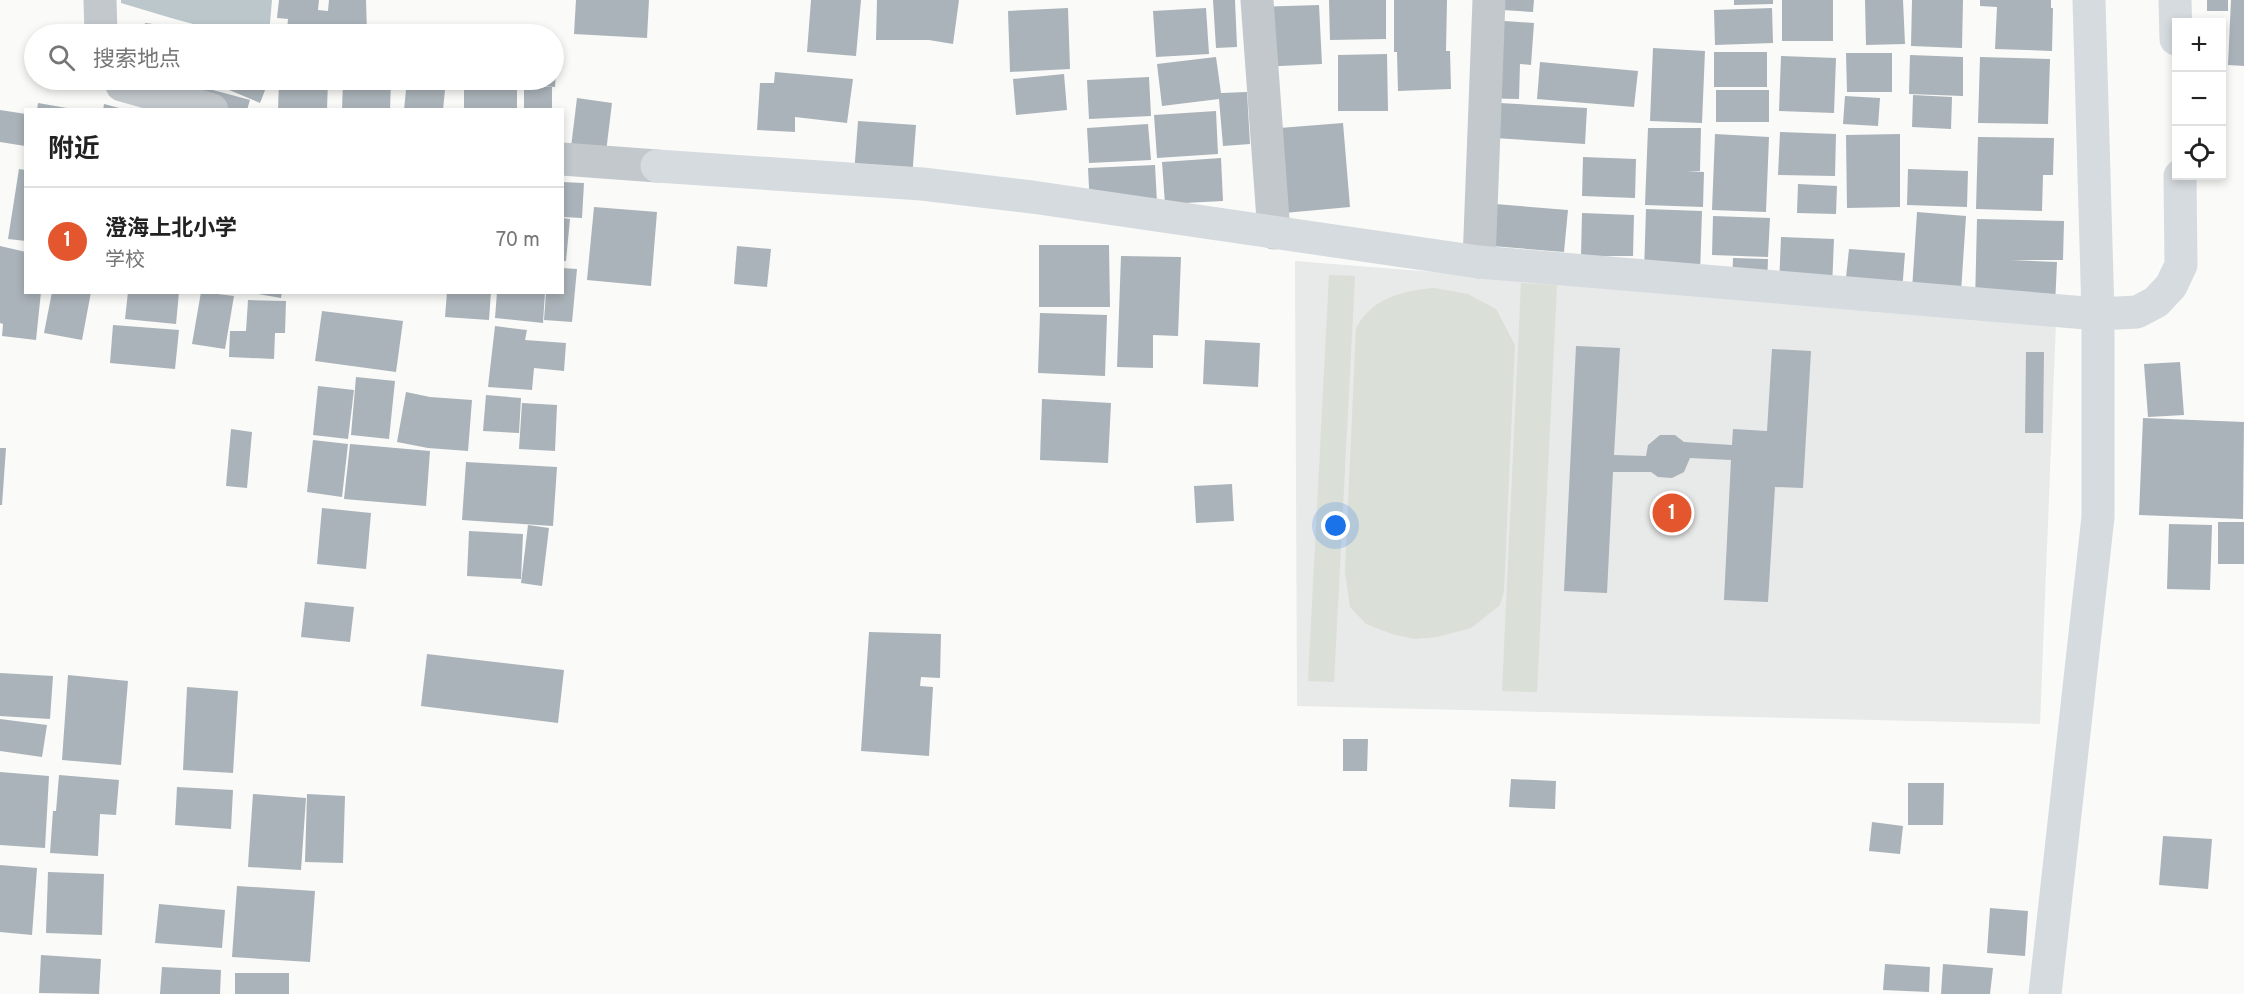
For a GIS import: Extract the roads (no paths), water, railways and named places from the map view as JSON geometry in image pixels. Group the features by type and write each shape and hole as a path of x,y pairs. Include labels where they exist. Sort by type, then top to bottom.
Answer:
{"street":[{"path":"100,0 101,24"},
{"path":"1257,0 1274,233"},
{"path":"1479,262 1489,0"},
{"path":"2046,994 2098,517 2098,314 2089,0"},
{"path":"2175,0 2175,18"},
{"path":"137,90 204,108"},
{"path":"564,159 922,184 1032,197 1479,262 2098,314 2137,312 2156,302 2171,286 2181,265 2181,180"}],"place":[{"name":"澄海上北小学","path":"1672,513"}]}
